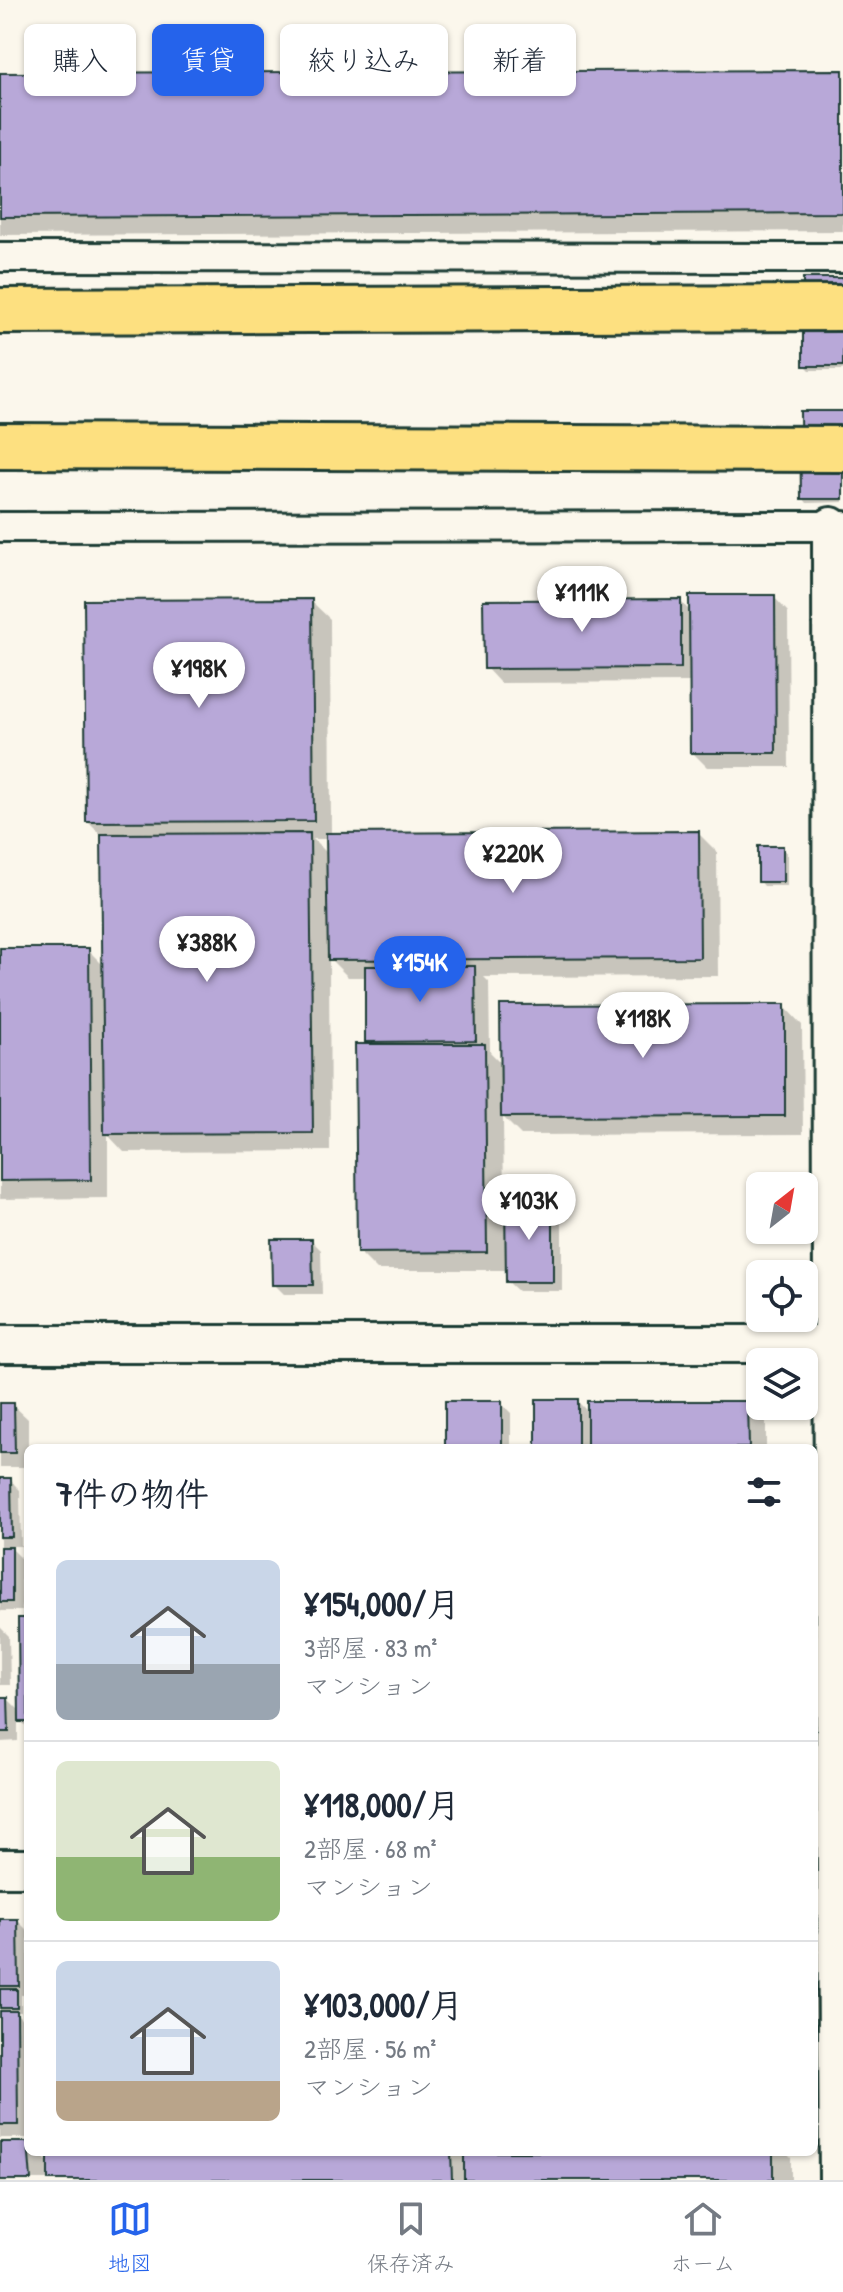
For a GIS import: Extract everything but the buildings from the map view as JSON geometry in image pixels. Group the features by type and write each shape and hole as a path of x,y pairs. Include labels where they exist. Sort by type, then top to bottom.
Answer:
{"highway":[{"path":"0,311 843,308"},
{"path":"0,446 843,449"}],"street":[{"path":"0,257 843,258"},
{"path":"0,527 837,526 838,1344 826,1872 838,2180"},
{"path":"0,1344 838,1344"},
{"path":"0,1868 24,1868"}]}
